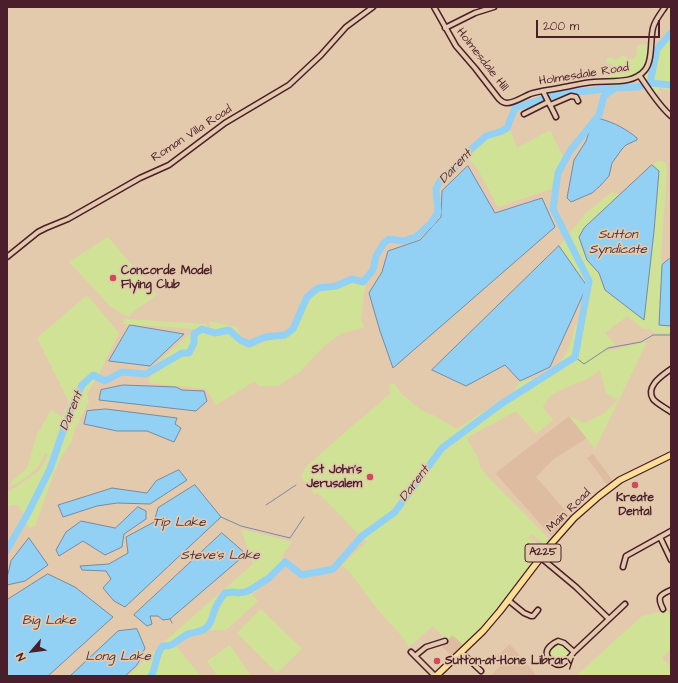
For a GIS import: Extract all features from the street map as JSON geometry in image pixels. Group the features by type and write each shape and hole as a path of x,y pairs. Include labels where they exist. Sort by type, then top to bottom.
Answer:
{"main road":[{"name":"Main Road","path":"435,676 483,632 540,557 574,518 620,480 671,454"}],"street":[{"name":"Roman Villa Road","path":"7,257 38,232 68,219 140,178 169,164 226,124 289,85 321,55 346,28 373,7"},
{"name":"Holmesdale Hill","path":"434,7 456,46 499,99 505,103"},
{"path":"445,28 475,13 494,7"},
{"name":"Holmesdale Road","path":"505,103 531,94 593,82 623,81 640,77 647,66 650,56 653,28 665,7"},
{"path":"640,77 659,104 671,116"},
{"path":"543,92 556,117"},
{"path":"524,114 548,102 571,96 576,96 578,101"},
{"path":"671,369 655,382 652,389 654,400 671,412"},
{"path":"623,567 626,556 671,531"},
{"path":"660,537 671,560"},
{"path":"540,557 576,587 609,619"},
{"path":"663,609 660,598 664,593 671,590"},
{"path":"508,600 524,613 531,616 538,610"},
{"path":"574,652 564,643 558,641 548,648 547,655 556,664 563,664 625,604"},
{"path":"416,656 426,647 445,641"},
{"path":"411,652 435,676"},
{"path":"462,652 481,671"}],"shaded area":[{"path":"569,416 587,438 555,458 536,477 571,517 551,536 496,474"},
{"path":"593,454 613,481 607,485 587,458"},
{"path":"452,635 465,646 453,657 442,647"},
{"path":"510,644 537,676 490,676 500,666 494,659"}],"green space":[{"path":"668,39 671,44 671,91 660,88 656,94 651,86 655,80 654,77 652,76 646,80 645,76 652,61 654,44 661,45"},
{"path":"640,44 648,45 646,62 642,69 634,75 609,79 608,74 614,71 612,64 607,63 606,60 610,57 615,60 623,55 629,60 634,58 637,55 636,52"},
{"path":"509,127 517,148 550,130 563,157 551,189 498,207 476,166 469,159 468,155 487,137 500,133"},
{"path":"657,161 666,163 667,170 661,258 662,265 659,325 671,326 671,333 655,333 650,329 643,329 627,316 605,333 616,345 608,347 603,352 646,342 646,344 595,449 569,416 584,423 603,414 618,400 606,393 600,370 587,379 551,395 543,407 553,420 536,434 516,411 467,439 478,458 480,467 488,477 549,540 544,544 532,534 528,538 535,541 542,549 492,615 465,646 452,635 447,640 433,626 409,647 400,634 378,610 351,574 342,565 367,542 317,492 315,495 301,476 306,467 390,394 389,385 394,383 402,394 421,410 435,416 457,429 513,392 520,381 543,377 558,366 572,339 575,325 583,326 592,286 587,286 559,246 587,212 612,192 620,195 584,228 587,259 599,273 602,284 644,319 659,171 652,165"},
{"name":"Concorde Model Flying Club","path":"108,237 157,295 130,314 130,317 111,307 69,262"},
{"path":"353,283 366,285 361,320 365,327 340,334 324,346 301,371 278,386 259,386 255,381 216,405 206,389 149,383 152,368 195,329 123,324 124,319 206,324 209,332 213,334 209,321 237,327 245,346 287,336 297,326 309,297 320,290 334,289"},
{"path":"87,295 119,333 102,368 87,394 89,401 75,429 71,443 61,458 53,476 35,526 30,528 20,517 23,514 18,505 7,506 7,492 39,471 48,455 45,453 39,465 30,475 9,487 13,480 27,468 37,434 51,410 62,417 69,402 37,338"},
{"path":"241,529 292,542 282,556 286,565 252,595 258,601 226,630 212,630 188,636 175,645 201,676 128,676 158,647 253,564"},
{"path":"261,609 302,649 277,673 237,633"},
{"path":"667,610 669,614 671,613 671,649 662,658 671,667 671,676 576,676 642,616"},
{"path":"558,643 562,644 569,652 560,663 556,662 557,660 555,660 552,655 549,657 551,649"},
{"path":"230,645 251,676 217,676 207,661"}],"water":[{"path":"601,119 611,122 624,129 637,138 637,140 626,145 622,149 612,163 609,176 600,186 592,193 571,202 567,198 574,160 586,141 589,132 597,121"},
{"name":"Sutton Syndicate","path":"652,165 659,171 644,320 605,290 599,273 587,260 579,237 584,228"},
{"path":"468,166 495,213 542,198 555,227 393,368 369,293 382,272 388,251 420,240 441,217 442,191"},
{"path":"559,246 587,286 550,367 520,381 505,365 466,386 432,370"},
{"path":"671,259 671,326 659,325 662,265"},
{"path":"130,325 184,334 150,366 109,361"},
{"path":"123,385 176,387 182,390 204,391 207,401 196,411 99,400 101,390"},
{"path":"106,409 177,418 175,424 181,428 174,442 147,431 117,431 84,424 87,411"},
{"path":"179,470 187,480 150,504 117,503 97,506 63,517 58,505 112,488 147,493 156,481"},
{"name":"Tip Lake","path":"195,485 221,517 125,607 114,601 103,588 111,579 106,571 82,570 80,566 109,564 128,553 126,537 154,522 158,508"},
{"path":"138,507 146,511 146,519 124,534 122,547 105,555 83,541 59,556 56,550 66,532 81,521 115,528"},
{"name":"Steve's Lake","path":"222,533 246,554 170,619 163,620 158,616 150,616 152,624 147,626 134,615"},
{"path":"29,538 48,565 25,581 7,585 11,561"},
{"name":"Big Lake","path":"48,574 75,587 113,617 48,676 7,676 7,600"},
{"name":"Long Lake","path":"137,629 145,648 137,665 125,676 70,676 118,631"}],"waterway":[{"name":"Darent","path":"650,83 657,49 671,33"},
{"name":"Darent","path":"7,550 50,469 70,411 82,385 93,375 105,381 122,372 146,374 182,353 189,353 194,343 194,334 202,329 215,333 229,330 240,340 249,344 265,337 285,335 293,329 307,297 318,288 336,286 352,279 363,282 373,270 376,256 384,243 389,239 403,241 416,237 431,223 438,212 436,189 441,179 461,162 468,152 486,136 507,128 515,108 558,94 638,87 650,83 671,85"},
{"name":"Darent","path":"151,676 160,649 163,646 173,644 188,634 201,631 206,628 217,604 225,593 238,593 250,590 269,578 285,562 302,575 333,569 362,536 395,512 442,448 501,404 575,357 589,281 553,209 558,173 570,151 599,115 604,96 615,88"},
{"path":"575,357 584,364 608,348 641,342 653,335 671,335"},
{"path":"266,505 296,485"},
{"path":"221,517 241,526 290,538 304,517"},
{"path":"170,619 172,623"}],"place":[{"name":"Concorde Model Flying Club","path":"113,278"},
{"name":"St John's Jerusalem","path":"370,477"},
{"name":"Kreate Dental","path":"635,485"},
{"name":"Sutton-at-Hone Library","path":"437,661"}]}
